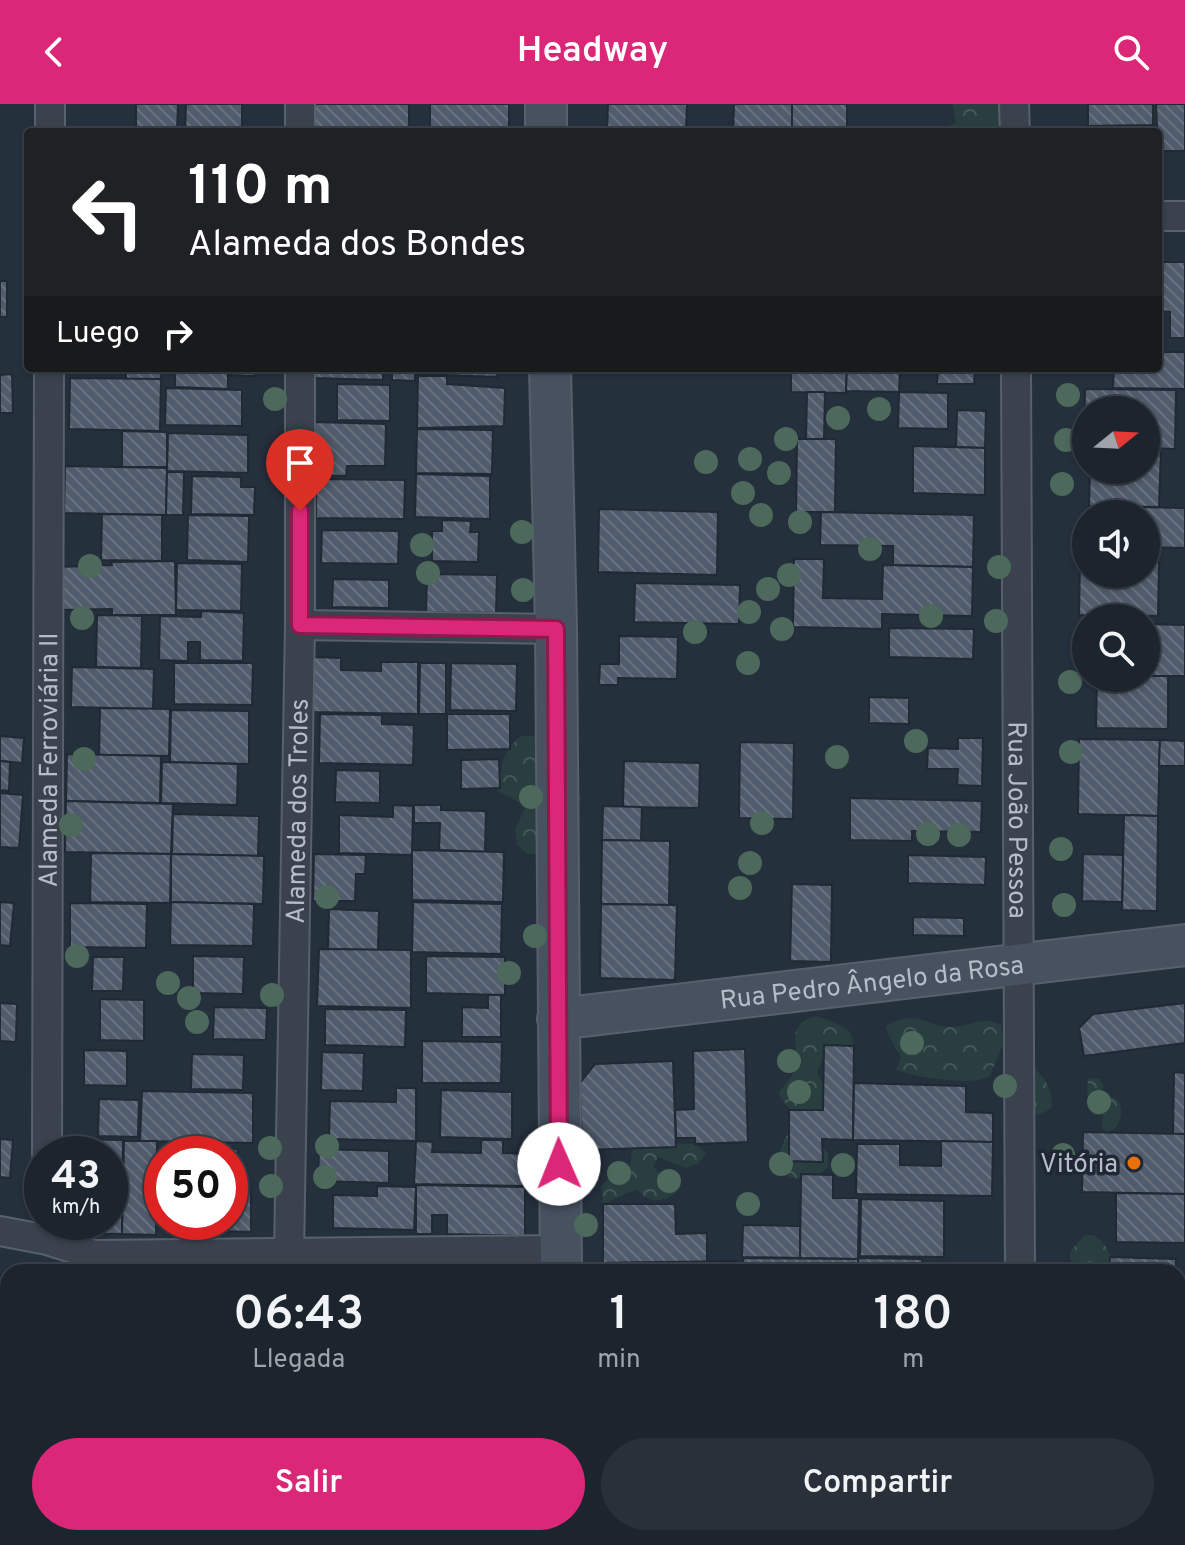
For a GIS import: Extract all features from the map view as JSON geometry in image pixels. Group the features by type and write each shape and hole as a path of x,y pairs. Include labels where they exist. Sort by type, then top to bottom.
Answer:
{"main road":[{"path":"546,104 546,128"},
{"path":"550,372 556,629 560,1261"},
{"name":"Rua Pedro Ângelo da Rosa","path":"558,1019 1185,945"}],"street":[{"path":"50,104 50,128"},
{"path":"300,104 300,128"},
{"path":"1014,104 1015,128"},
{"path":"1162,216 1185,216"},
{"name":"Alameda Ferroviária II","path":"47,1136 49,372"},
{"name":"Alameda dos Troles","path":"289,1253 300,625 300,372"},
{"name":"Rua João Pessoa","path":"1016,372 1020,1264"},
{"path":"300,625 556,629"},
{"path":"0,1231 24,1231"},
{"path":"65,1240 94,1255 289,1253 560,1261"}],"green space":[{"path":"952,104 1008,104 1011,128 945,128 956,122"},
{"path":"522,736 535,736 570,763 581,800 565,825 558,853 528,854 517,845 515,830 526,806 498,791 506,753"},
{"path":"817,1016 844,1027 850,1032 854,1046 851,1052 825,1053 817,1072 825,1083 828,1097 819,1143 828,1153 828,1167 812,1177 797,1179 781,1171 778,1164 792,1121 791,1111 779,1093 794,1071 796,1031 806,1020"},
{"path":"912,1018 945,1027 982,1021 1001,1025 1003,1044 990,1076 958,1081 896,1070 901,1057 886,1026"},
{"path":"1032,1066 1048,1085 1052,1102 1051,1108 1033,1115 1025,1113 1012,1101 1006,1083 1006,1074"},
{"path":"1096,1078 1104,1087 1101,1092 1118,1100 1121,1110 1118,1125 1110,1132 1105,1133 1102,1127 1103,1115 1093,1115 1090,1109 1097,1102 1087,1094 1088,1079"},
{"path":"633,1141 695,1144 706,1153 698,1164 685,1168 658,1157 653,1167 678,1191 668,1198 652,1200 637,1189 603,1204 601,1186 612,1176 630,1168"},
{"path":"1085,1235 1093,1235 1105,1246 1112,1264 1073,1264 1070,1252"}],"building":[{"path":"136,104 178,104 177,128 136,128"},
{"path":"186,104 242,104 242,128 185,128"},
{"path":"313,104 409,104 409,128 313,128"},
{"path":"430,104 509,104 509,128 430,128"},
{"path":"608,104 687,104 686,128 607,128"},
{"path":"734,104 792,104 792,128 733,128"},
{"path":"792,104 847,104 847,128 792,128"},
{"path":"1088,104 1153,104 1153,125 1088,126"},
{"path":"1156,104 1185,104 1185,151 1162,151 1162,128 1157,128"},
{"path":"1086,126 1153,128 1086,128"},
{"path":"1162,262 1185,262 1185,338 1170,338 1170,312 1162,311"},
{"path":"0,281 7,281 7,317 0,317"},
{"path":"1162,352 1185,352 1185,389 1113,388 1114,372 1162,372"},
{"path":"126,372 162,372 161,379 126,379"},
{"path":"175,372 255,372 255,376 228,375 228,389 175,387"},
{"path":"312,372 383,372 383,380 312,378"},
{"path":"392,372 415,372 415,381 392,380"},
{"path":"497,372 497,377 418,374"},
{"path":"791,372 847,372 846,393 791,392"},
{"path":"847,372 900,372 899,392 846,391"},
{"path":"938,372 975,372 974,384 937,384"},
{"path":"12,374 13,413 0,413 0,375"},
{"path":"418,376 447,376 447,384 505,388 504,426 417,428"},
{"path":"70,378 161,379 160,431 69,429"},
{"path":"337,384 390,385 390,421 337,420"},
{"path":"166,388 242,390 242,426 165,425"},
{"path":"1085,389 1176,390 1175,449 1160,448 1160,396 1085,396"},
{"path":"807,392 825,392 824,439 806,439"},
{"path":"899,392 948,393 948,429 898,428"},
{"path":"957,410 986,411 985,448 956,447"},
{"path":"315,422 386,424 385,466 347,466 346,476 314,475"},
{"path":"417,429 493,430 492,474 416,473"},
{"path":"122,431 167,432 167,467 122,467"},
{"path":"168,433 248,435 248,473 167,471"},
{"path":"797,439 836,439 835,512 796,512"},
{"path":"913,446 985,448 985,495 913,493"},
{"path":"65,466 167,468 166,515 64,513"},
{"path":"167,472 184,472 183,515 166,515"},
{"path":"416,474 490,476 490,519 415,517"},
{"path":"192,476 241,477 241,487 255,487 254,515 191,514"},
{"path":"316,479 405,480 404,519 316,518"},
{"path":"1090,484 1160,484 1159,500 1089,500"},
{"path":"1160,507 1185,508 1185,548 1160,547"},
{"path":"599,509 718,512 717,575 598,572"},
{"path":"821,512 974,515 973,567 893,565 893,546 820,545"},
{"path":"102,514 162,515 162,561 101,560"},
{"path":"188,515 249,516 248,562 187,560"},
{"path":"442,520 471,521 470,532 479,532 478,562 432,561 432,531 442,531"},
{"path":"322,530 399,531 398,564 321,563"},
{"path":"794,559 824,559 823,598 882,599 883,565 973,567 972,616 882,614 882,629 793,627"},
{"path":"175,561 176,615 112,615 112,609 60,610 58,567"},
{"path":"177,563 242,564 241,611 176,610"},
{"path":"427,574 497,575 496,613 426,612"},
{"path":"333,579 389,580 389,608 332,607"},
{"path":"635,583 740,585 739,624 634,622"},
{"path":"1079,588 1159,588 1158,604 1079,604"},
{"path":"201,611 244,613 243,661 200,660 200,642 188,642 188,661 159,660 160,616 201,617"},
{"path":"97,615 142,616 141,668 96,667"},
{"path":"1160,624 1185,625 1185,676 1160,676"},
{"path":"889,628 974,629 973,659 889,657"},
{"path":"619,636 678,637 677,679 618,678 618,685 599,685 600,664 619,664"},
{"path":"313,657 341,658 341,670 381,671 381,662 418,662 418,714 313,712"},
{"path":"174,663 253,663 252,705 174,704"},
{"path":"420,663 446,663 446,714 419,714"},
{"path":"451,663 517,664 516,711 450,710"},
{"path":"72,667 154,669 153,709 71,707"},
{"path":"1160,676 1168,676 1168,729 1096,728 1097,692 1160,692"},
{"path":"869,697 909,698 909,724 869,723"},
{"path":"100,708 170,709 169,756 99,755"},
{"path":"171,710 249,711 249,764 170,762"},
{"path":"320,714 382,715 382,724 414,725 413,765 319,763"},
{"path":"447,714 510,714 510,749 447,750"},
{"path":"0,736 24,738 22,763 0,761"},
{"path":"958,738 983,738 982,786 957,785 958,769 927,769 928,748 958,749"},
{"path":"1079,739 1160,740 1158,816 1078,814"},
{"path":"1160,740 1185,741 1185,766 1159,766"},
{"path":"740,742 794,743 793,819 739,818"},
{"path":"67,754 161,756 160,803 66,801"},
{"path":"499,759 500,788 461,789 461,760"},
{"path":"0,761 10,762 9,791 0,790"},
{"path":"624,761 700,763 699,808 623,807"},
{"path":"162,762 238,764 237,805 161,803"},
{"path":"336,770 380,771 380,803 335,802"},
{"path":"0,793 23,795 19,848 0,847"},
{"path":"850,798 982,801 981,832 912,831 912,841 850,840"},
{"path":"66,801 173,804 171,854 65,852"},
{"path":"393,805 413,806 412,855 339,853 339,815 393,817"},
{"path":"414,805 441,805 441,810 486,811 485,852 439,850 440,823 414,823"},
{"path":"603,806 642,807 641,841 602,840"},
{"path":"173,814 259,816 258,856 172,854"},
{"path":"1124,815 1158,816 1157,911 1122,910"},
{"path":"602,840 670,841 669,905 601,904"},
{"path":"412,850 504,852 503,902 412,900"},
{"path":"91,853 171,854 170,903 90,902"},
{"path":"171,854 264,856 263,904 171,902"},
{"path":"314,854 366,855 365,874 356,874 355,901 313,901"},
{"path":"1083,854 1123,855 1122,902 1082,901"},
{"path":"908,855 986,857 985,885 908,883"},
{"path":"792,884 832,885 831,962 790,961"},
{"path":"0,902 14,903 10,946 0,945"},
{"path":"171,902 254,904 253,946 170,945"},
{"path":"413,902 502,904 501,954 412,952"},
{"path":"70,903 147,904 146,948 70,947"},
{"path":"601,904 677,905 675,980 600,978"},
{"path":"329,909 379,911 378,950 328,949"},
{"path":"913,917 964,918 964,936 913,935"},
{"path":"319,949 411,950 411,1008 317,1006"},
{"path":"193,956 244,957 243,994 193,993"},
{"path":"426,956 505,957 505,995 426,993"},
{"path":"93,957 124,957 123,991 92,991"},
{"path":"488,995 501,995 501,1037 462,1037 462,1007 488,1008"},
{"path":"100,999 144,1000 144,1041 100,1040"},
{"path":"0,1003 17,1004 16,1042 0,1041"},
{"path":"1185,1003 1185,1043 1084,1056 1079,1028 1093,1014"},
{"path":"214,1007 267,1008 266,1040 213,1039"},
{"path":"325,1009 406,1010 405,1047 325,1045"},
{"path":"422,1041 502,1042 501,1083 422,1083"},
{"path":"824,1045 854,1046 853,1140 822,1139 823,1162 789,1161 789,1110 823,1110"},
{"path":"745,1049 748,1142 695,1144 695,1138 676,1138 675,1110 694,1109 693,1051"},
{"path":"84,1050 127,1051 127,1086 84,1085"},
{"path":"322,1052 364,1053 363,1091 321,1090"},
{"path":"192,1054 244,1055 243,1090 191,1089"},
{"path":"673,1061 676,1147 582,1150 580,1083 595,1064"},
{"path":"1174,1072 1185,1073 1185,1134 1173,1134"},
{"path":"854,1083 966,1086 966,1112 993,1113 993,1142 853,1140"},
{"path":"396,1088 416,1088 416,1141 329,1139 330,1101 396,1102"},
{"path":"441,1090 512,1092 512,1139 440,1137"},
{"path":"142,1091 253,1093 253,1143 248,1143 248,1136 144,1136 144,1141 140,1141"},
{"path":"99,1099 139,1100 138,1137 98,1136"},
{"name":"Vitória","path":"1083,1132 1185,1134 1185,1194 1082,1192"},
{"path":"0,1139 13,1140 10,1178 0,1177"},
{"path":"481,1140 503,1140 503,1153 526,1154 525,1186 414,1184 416,1141 433,1142 432,1152 481,1153"},
{"path":"128,1141 144,1141 144,1235 128,1234"},
{"path":"941,1141 993,1142 992,1196 856,1194 857,1144 900,1144 900,1165 941,1166"},
{"path":"319,1149 389,1151 389,1183 318,1181"},
{"path":"801,1174 833,1175 833,1198 859,1198 858,1259 800,1258"},
{"path":"416,1185 525,1187 525,1236 447,1234 447,1215 432,1215 432,1234 416,1234"},
{"path":"377,1186 416,1187 414,1230 333,1228 333,1195 377,1196"},
{"path":"248,1193 251,1193 251,1232 248,1232"},
{"path":"1116,1193 1185,1194 1185,1243 1116,1242"},
{"path":"861,1199 944,1201 944,1257 860,1256"},
{"path":"603,1204 675,1204 676,1234 707,1233 707,1262 603,1263"},
{"path":"743,1225 800,1226 800,1258 742,1257"},
{"path":"1110,1257 1176,1259 1176,1264 1110,1264"},
{"path":"743,1258 858,1259 858,1264 743,1264"},
{"path":"858,1258 922,1259 922,1264 858,1264"},
{"path":"737,1261 737,1264 603,1263"}],"place":[{"name":"Vitória","path":"1134,1163"}],"route":[{"path":"300,511 300,625 556,629 559,1164"}]}
